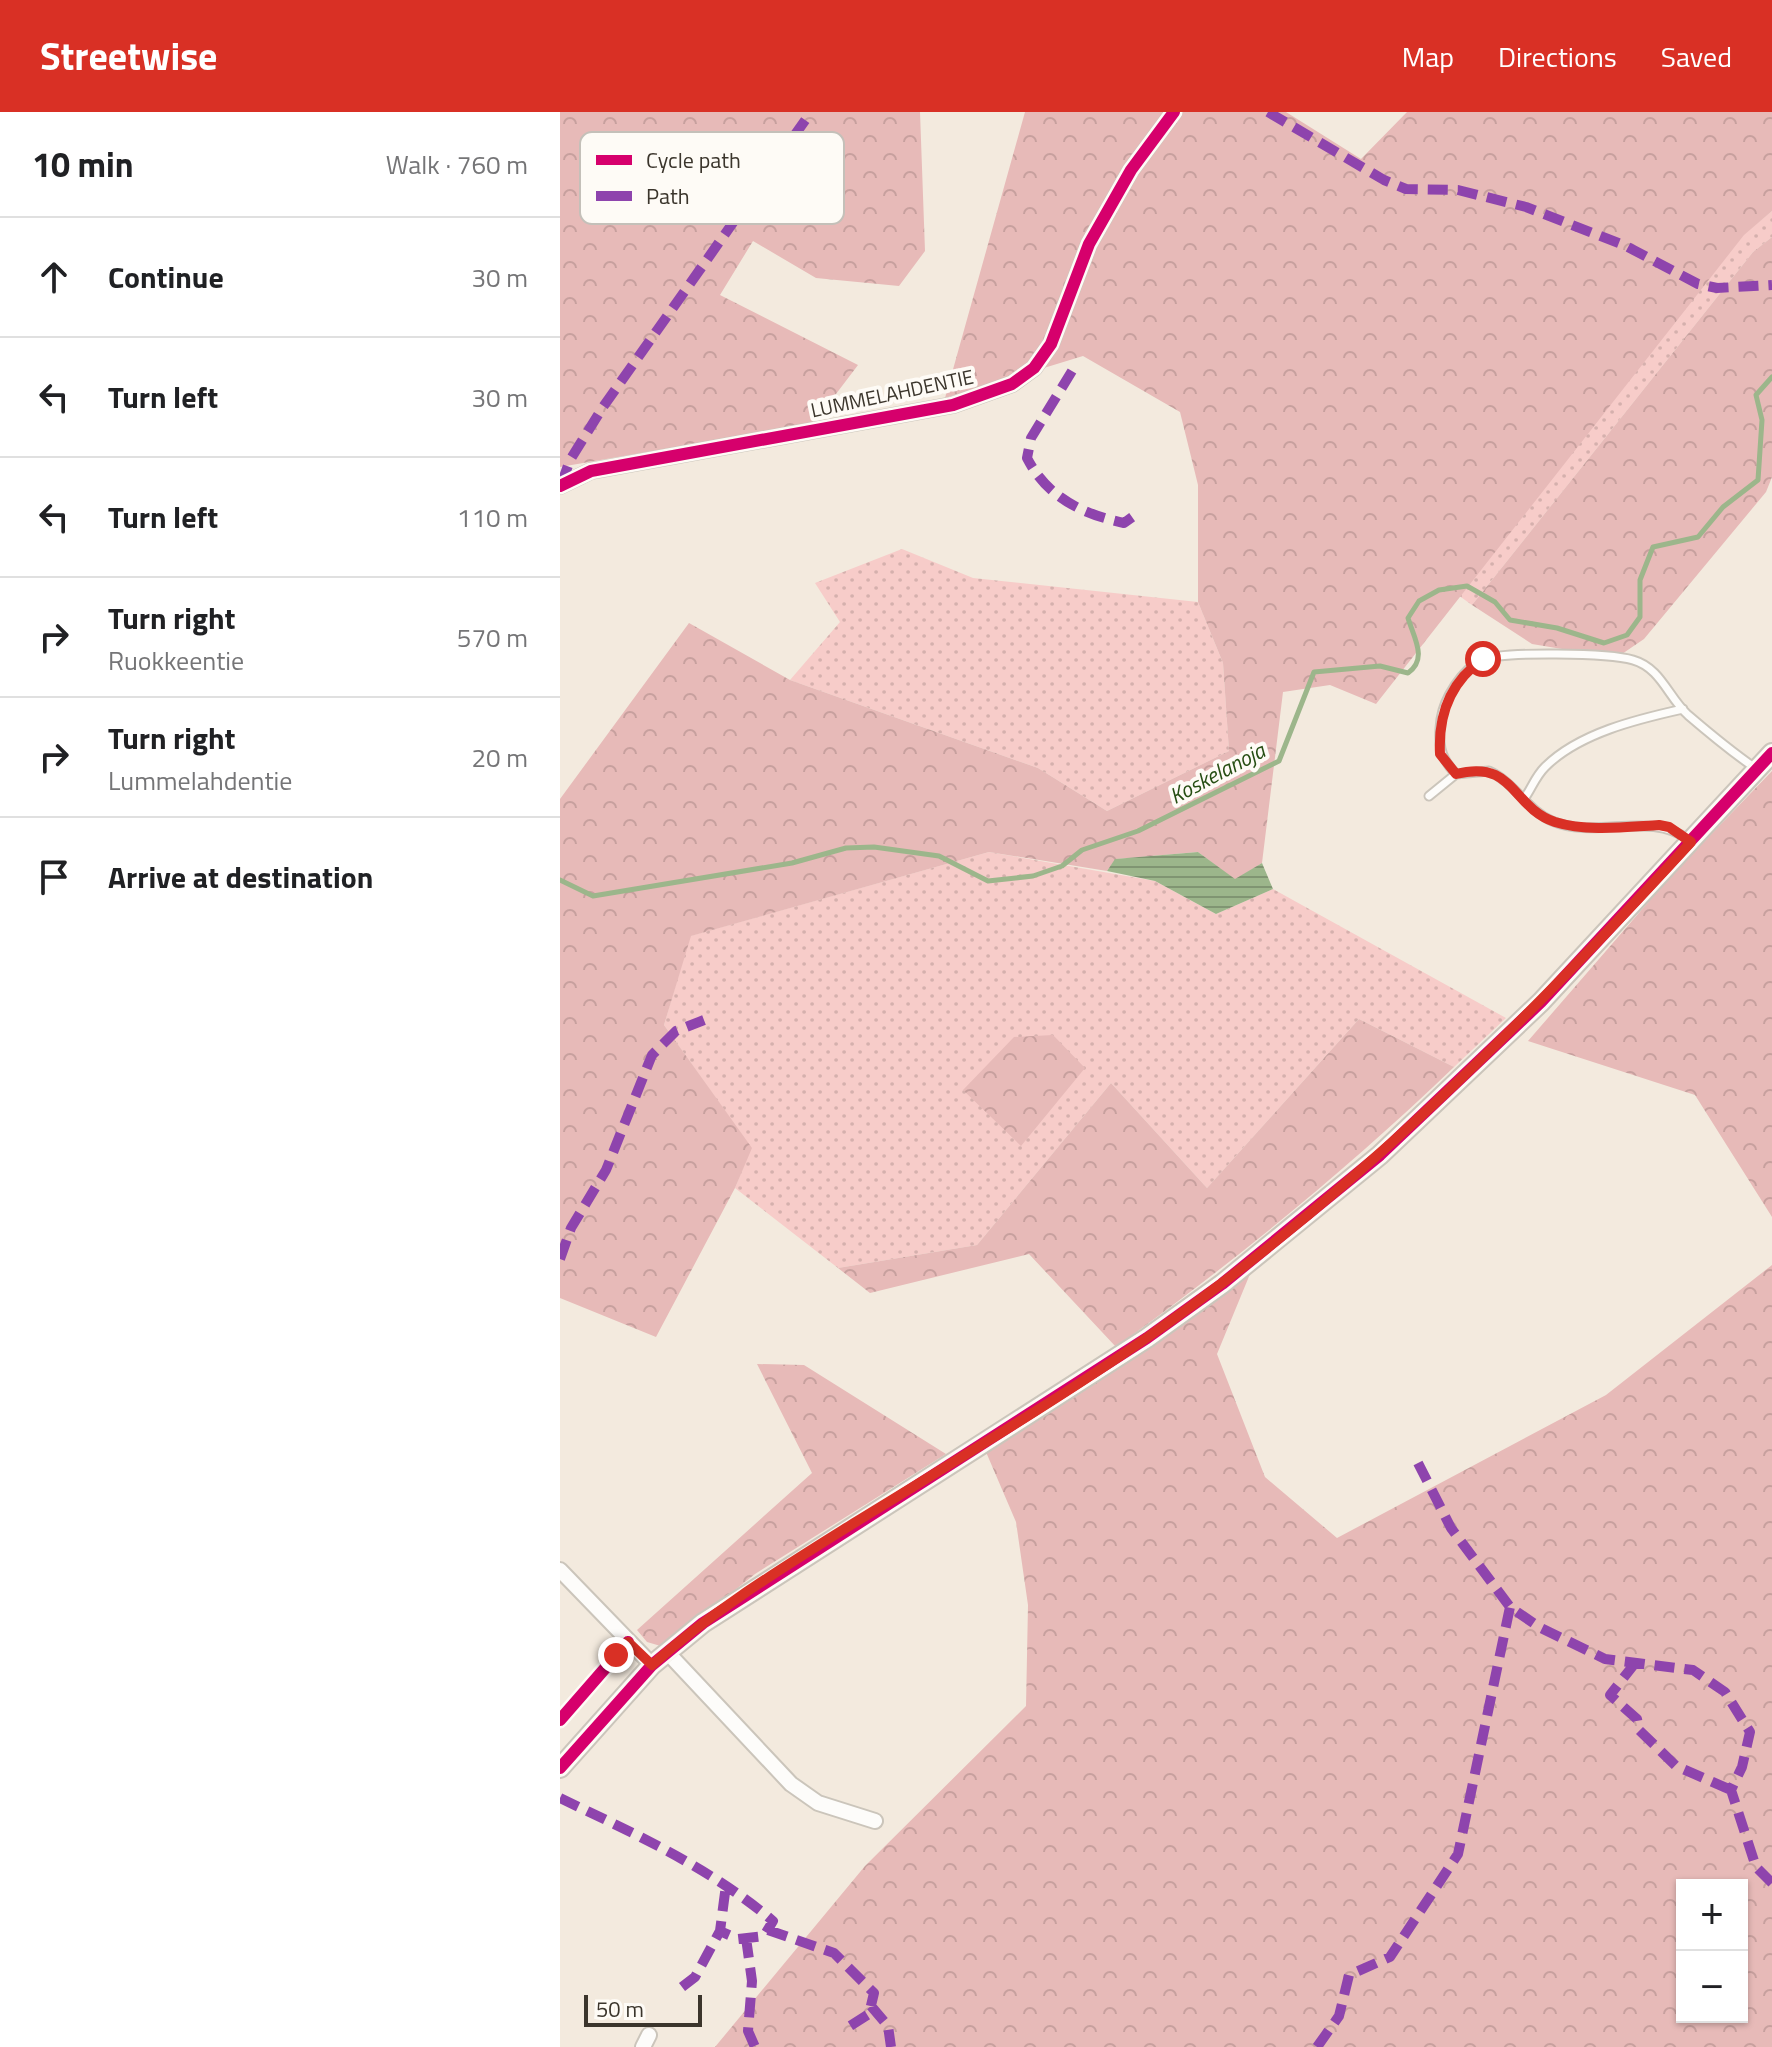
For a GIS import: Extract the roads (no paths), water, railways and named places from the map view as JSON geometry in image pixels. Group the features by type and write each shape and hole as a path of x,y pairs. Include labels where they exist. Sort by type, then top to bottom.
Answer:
{"street":[{"name":"LUMMELAHDENTIE","path":"560,486 591,471 953,405 1012,384 1034,368 1051,344 1089,244 1131,170 1174,112"},
{"path":"560,1768 667,1652 755,1587 1035,1411 1222,1284 1380,1155 1469,1074 1772,753"},
{"path":"560,1570 652,1665"},
{"path":"667,1652 791,1784 818,1803 875,1821"}],"lane":[{"path":"1456,774 1440,754 1442,711 1456,685 1483,659 1563,652 1631,659 1647,665 1683,709 1757,769"},
{"path":"1524,799 1545,766 1565,752 1623,726 1683,709"},
{"path":"1429,796 1456,774 1489,771 1552,821 1595,828 1659,825 1669,827 1691,842"}],"waterway":[{"name":"Koskelanoja","path":"560,880 593,896 792,863 846,848 874,847 939,856 988,881 1033,876 1062,866 1082,850 1138,831 1279,761 1314,672 1380,666 1408,673 1418,655 1408,618 1419,601 1439,590 1467,586 1495,602 1510,620 1557,628 1604,643 1627,635 1640,617 1640,580 1653,547 1698,537 1723,507 1758,480 1762,420 1756,395 1772,377"}]}
